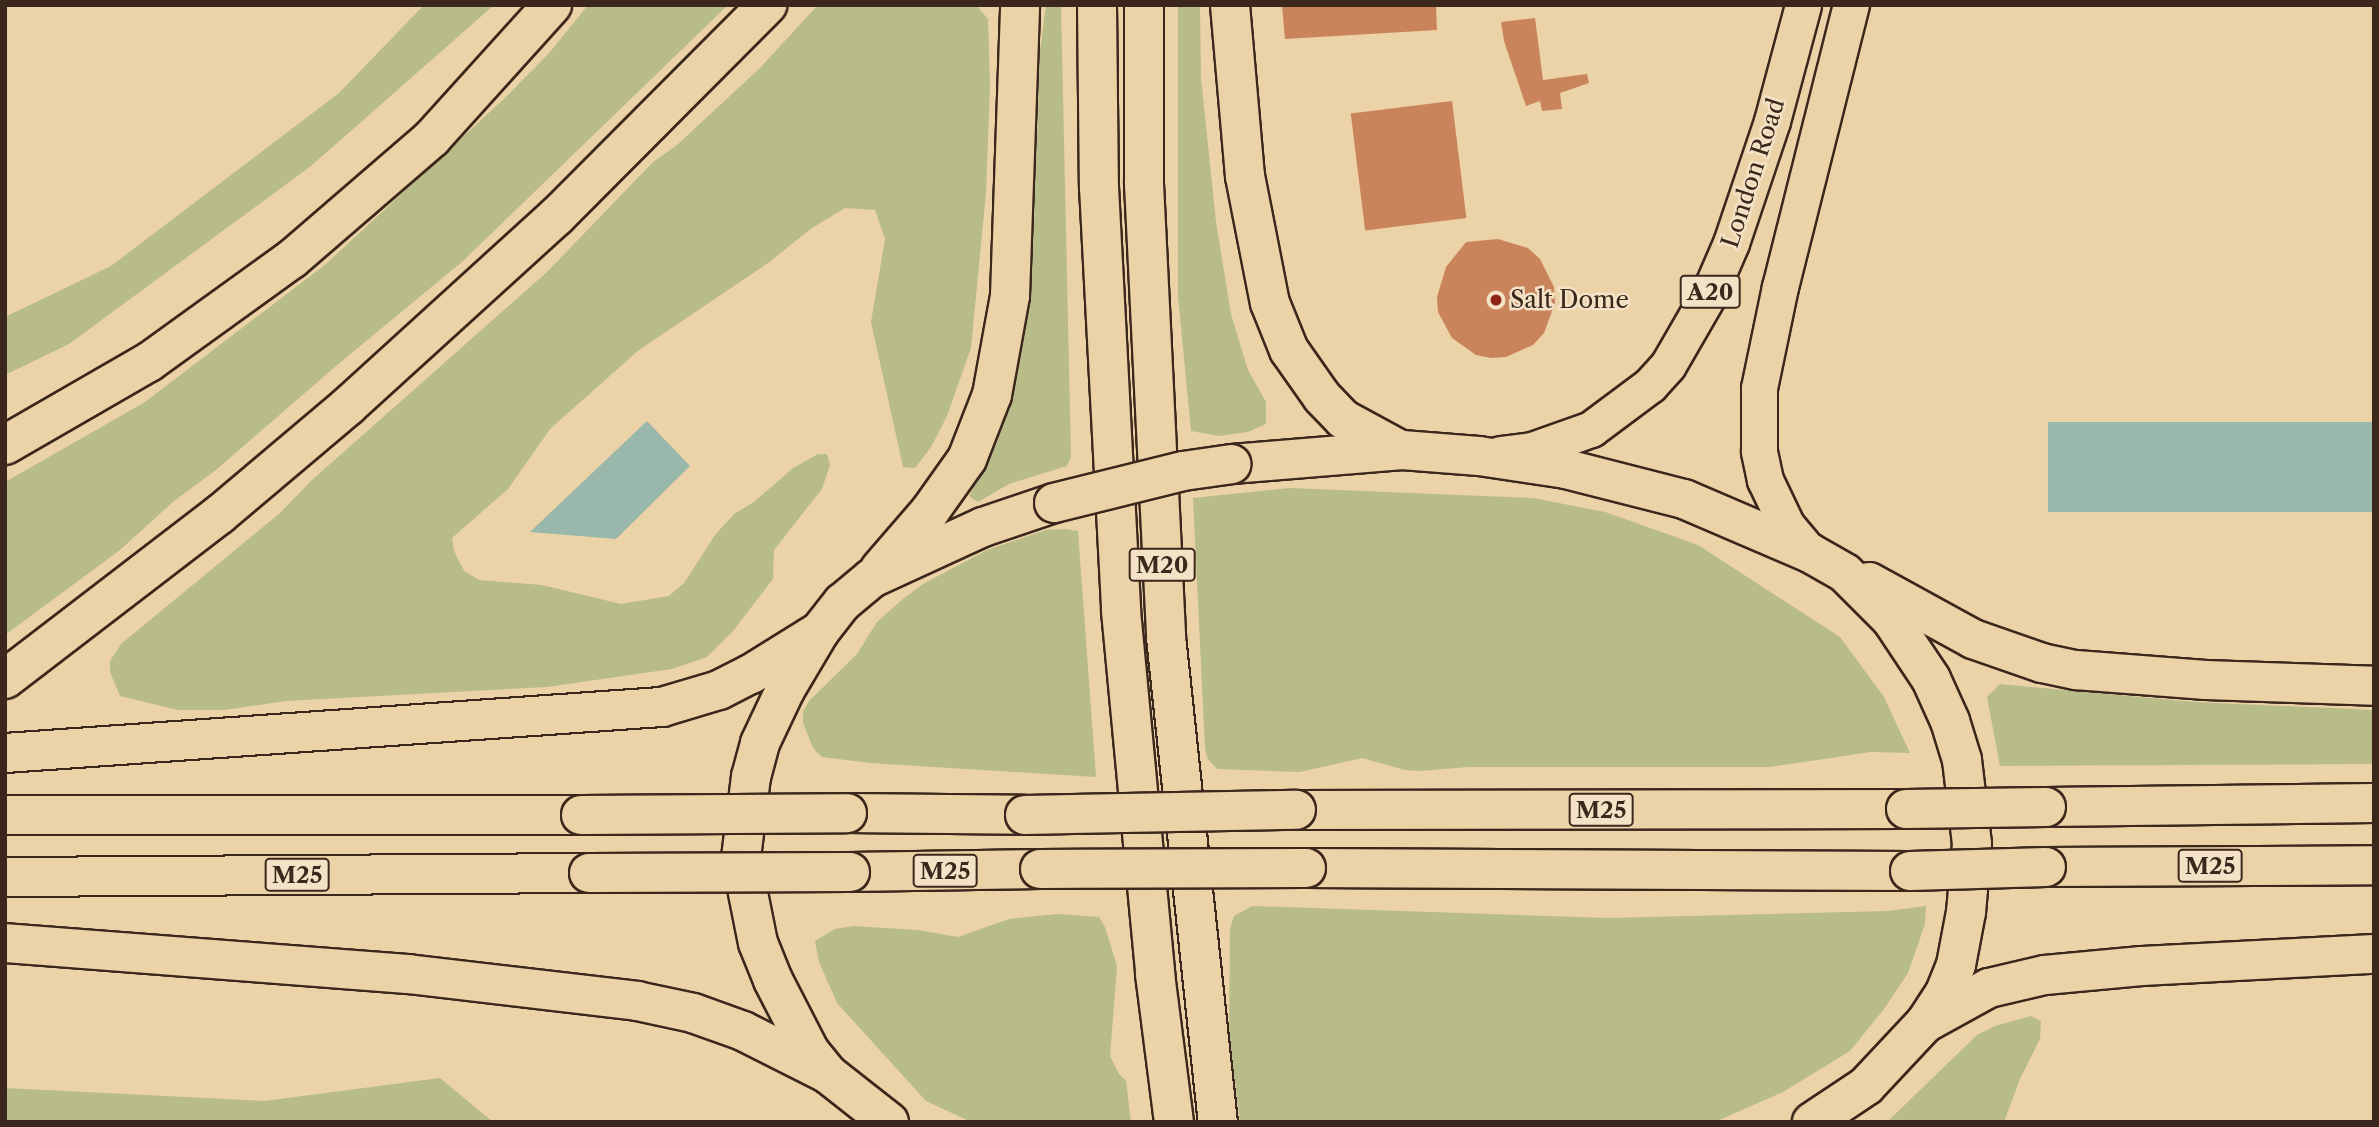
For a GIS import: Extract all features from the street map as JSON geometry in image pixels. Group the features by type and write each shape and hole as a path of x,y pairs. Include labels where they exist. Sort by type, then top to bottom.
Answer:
{"highway":[{"path":"5,445 149,362 292,259 432,138 552,5"},
{"path":"5,679 198,531 348,406 557,216 768,5"},
{"path":"828,1074 810,1052 773,980 750,913 741,858 746,802 760,743 785,690 820,631 842,603 872,578 930,511 967,459 992,394 1006,333 1010,296 1020,5"},
{"name":"M20","path":"1097,5 1099,187 1121,611 1155,974 1174,1122"},
{"name":"M20","path":"1144,5 1144,184 1166,637 1206,1030 1219,1122"},
{"path":"1230,5 1245,176 1270,303 1289,350 1322,397 1343,419 1402,450"},
{"path":"872,578 984,527 1055,503 1183,471 1232,464 1402,450 1479,456 1566,470 1684,499 1811,553 1845,573 1884,588 1973,639 2042,663 2077,670 2206,680 2374,686"},
{"path":"1812,1122 1866,1086 1925,1023 1944,994 1956,965 1966,912 1972,844 1962,760 1950,721 1931,679 1891,619 1845,573"},
{"path":"5,753 662,706 719,690 751,674 820,631"},
{"name":"M25","path":"5,815 1025,815 1296,810 1906,809 2374,803"},
{"name":"M25","path":"5,877 1040,869 1910,871 2046,867 2374,865"},
{"path":"5,943 408,974 637,1001 693,1013 743,1031 828,1074 889,1122"},
{"path":"1925,1023 1989,988 2045,975 2142,966 2374,954"}],"main road":[{"name":"London Road","path":"1479,456 1532,450 1591,429 1650,385 1668,365 1709,294 1731,243 1772,121 1803,5"},
{"name":"London Road","path":"1811,553 1786,524 1765,480 1759,451 1759,388 1780,287 1852,5"}],"green space":[{"path":"424,5 494,5 311,166 69,344 5,375 5,317 111,266 339,93"},
{"path":"588,5 728,5 463,261 216,470 174,501 120,550 5,635 5,482 145,402 326,264 508,95 550,52"},
{"path":"818,5 976,5 988,19 990,86 986,193 971,348 947,416 931,447 915,468 903,467 871,322 885,239 875,210 845,208 812,228 768,263 639,350 550,429 508,489 452,538 454,551 464,571 479,580 542,585 621,604 669,596 684,583 715,535 734,514 754,502 793,468 818,454 827,454 830,465 822,489 774,550 773,579 733,631 707,657 672,669 547,687 285,701 225,710 178,710 120,696 110,672 110,661 121,644 280,513 313,479 547,272 653,162 677,145 760,68"},
{"path":"1046,5 1061,5 1071,457 1067,466 1009,484 978,502 969,496 997,443 1020,360 1038,118 1039,58"},
{"path":"1178,5 1200,5 1201,78 1216,222 1231,314 1248,370 1266,402 1266,424 1248,432 1219,436 1191,431 1178,296"},
{"path":"1290,488 1533,498 1605,512 1698,545 1840,637 1884,697 1910,753 1871,752 1770,767 1469,767 1420,771 1405,770 1362,758 1300,772 1217,769 1207,758 1205,748 1193,498"},
{"path":"1046,530 1078,531 1096,777 870,763 822,757 813,748 803,723 803,712 809,701 857,654 877,622 903,599 923,584 987,550"},
{"path":"2000,684 2194,702 2374,710 2374,764 2000,766 1987,697"},
{"path":"1252,906 1608,918 1888,911 1926,906 1925,924 1908,973 1884,1009 1850,1051 1783,1092 1715,1122 1240,1122 1229,1036 1230,928 1234,916"},
{"path":"1057,914 1099,917 1105,927 1117,966 1110,1056 1119,1074 1126,1081 1131,1122 971,1122 926,1101 837,1003 819,962 815,941 835,929 853,926 918,930 958,937 1009,919"},
{"path":"2031,1016 2041,1021 2040,1039 2020,1079 2004,1122 1887,1122 1977,1035 1995,1026"},
{"path":"440,1078 493,1122 5,1122 5,1088 264,1101"}],"shaded area":[{"path":"647,421 690,466 616,539 530,532"},
{"path":"2048,422 2374,422 2374,512 2048,512"}],"building":[{"path":"1282,5 1436,5 1437,30 1285,39"},
{"path":"1535,18 1543,80 1587,74 1589,83 1560,93 1562,109 1542,111 1540,101 1526,106 1504,41 1501,22"},
{"path":"1452,101 1466,218 1365,231 1351,113"},
{"name":"Salt Dome","path":"1498,239 1528,248 1540,259 1554,287 1555,303 1544,333 1533,345 1506,357 1491,358 1476,355 1452,338 1438,312 1437,297 1446,267 1466,242"}],"place":[{"name":"Salt Dome","path":"1496,300"}]}
